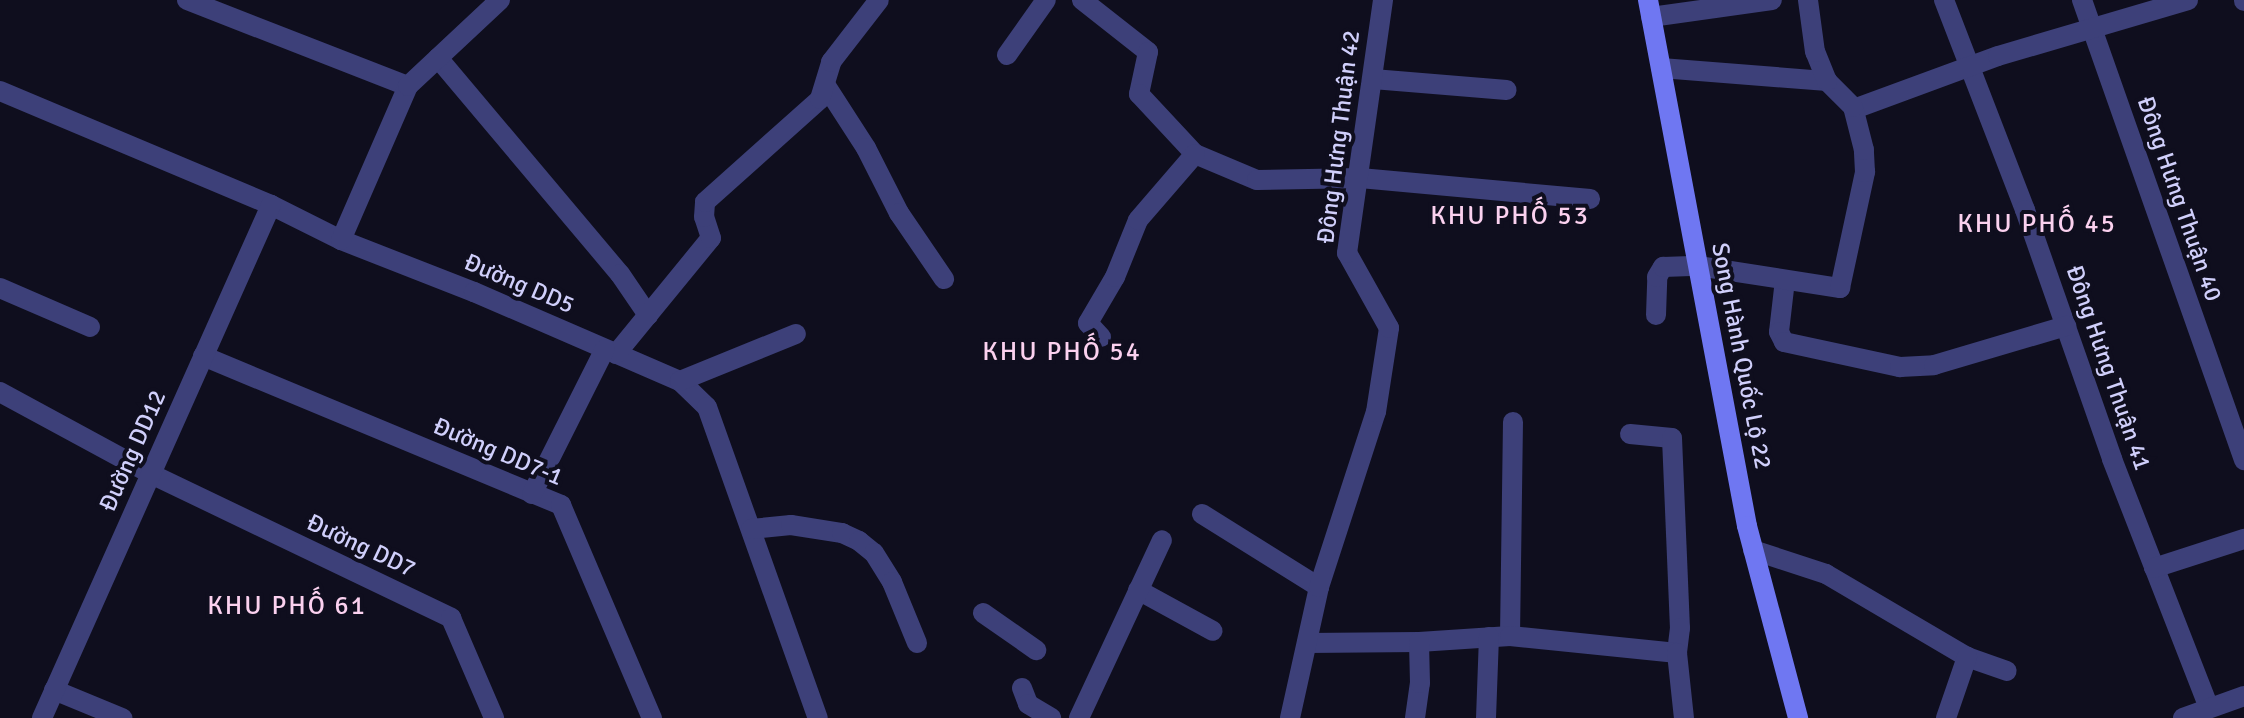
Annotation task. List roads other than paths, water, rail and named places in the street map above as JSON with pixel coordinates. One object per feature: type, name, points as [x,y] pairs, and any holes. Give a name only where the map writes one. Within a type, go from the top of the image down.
[{"type":"street","points":[[187,0],[408,86]]},
{"type":"street","points":[[532,494],[611,351],[648,315],[711,238],[704,217],[705,202],[816,104],[826,86],[831,62],[879,0]]},
{"type":"street","points":[[1007,55],[1046,0]]},
{"type":"street","points":[[1082,0],[1148,52],[1139,94],[1195,154],[1257,180],[1360,178],[1590,199]]},
{"type":"street","name":"Đông Hưng Thuận 42","points":[[1290,718],[1319,587],[1376,412],[1389,328],[1347,253],[1383,0]]},
{"type":"street","points":[[1650,9],[1772,0]]},
{"type":"street","points":[[1656,315],[1659,271],[1663,267],[1698,266],[1840,288],[1865,172],[1861,126],[1854,109],[1827,81],[1815,52],[1808,0]]},
{"type":"street","name":"Đông Hưng Thuận 41","points":[[1944,0],[2154,568],[2209,708]]},
{"type":"street","name":"Đông Hưng Thuận 40","points":[[2082,0],[2244,460]]},
{"type":"street","points":[[1854,109],[1970,66],[2188,0]]},
{"type":"street","points":[[341,240],[408,86],[490,3]]},
{"type":"street","name":"Song Hành Quốc Lộ 22","points":[[1650,9],[1753,550],[1798,718]]},
{"type":"street","points":[[438,58],[620,274],[648,315]]},
{"type":"street","points":[[1661,68],[1827,81]]},
{"type":"street","points":[[1373,79],[1507,90]]},
{"type":"street","points":[[826,86],[866,148],[899,213],[944,279]]},
{"type":"street","name":"Đường DD5","points":[[0,91],[271,205],[341,240],[680,381],[707,407],[818,718]]},
{"type":"street","points":[[1101,337],[1088,323],[1115,277],[1138,220],[1195,154]]},
{"type":"street","name":"Đường DD12","points":[[42,718],[271,205]]},
{"type":"street","points":[[1785,280],[1779,332],[1784,342],[1900,367],[1934,365],[2066,326]]},
{"type":"street","points":[[0,288],[90,327]]},
{"type":"street","points":[[680,381],[796,334]]},
{"type":"street","name":"Đường DD7-1","points":[[203,356],[561,505],[652,718]]},
{"type":"street","name":"Đường DD7","points":[[0,392],[151,474],[451,618],[494,718]]},
{"type":"street","points":[[1486,718],[1499,636],[1513,422]]},
{"type":"street","points":[[1630,434],[1672,438],[1680,628],[1677,653],[1684,718]]},
{"type":"street","points":[[1202,514],[1319,587]]},
{"type":"street","points":[[751,529],[791,525],[842,533],[859,541],[874,553],[892,582],[917,643]]},
{"type":"street","points":[[2154,568],[2244,539]]},
{"type":"street","points":[[1079,718],[1162,540]]},
{"type":"street","points":[[1753,550],[1826,574],[1967,657],[2007,671]]},
{"type":"street","points":[[1138,590],[1213,631]]},
{"type":"street","points":[[983,613],[1036,650]]},
{"type":"street","points":[[1307,643],[1419,642],[1499,636],[1677,653]]},
{"type":"street","points":[[1415,718],[1420,683],[1419,642]]},
{"type":"street","points":[[1946,718],[1967,657]]},
{"type":"street","points":[[1022,688],[1028,704],[1051,718]]},
{"type":"street","points":[[54,690],[122,718]]},
{"type":"street","points":[[2183,718],[2244,696]]},
{"type":"district","name":"KHU PHỐ 53","points":[[1510,217]]},
{"type":"district","name":"KHU PHỐ 45","points":[[2037,225]]},
{"type":"district","name":"KHU PHỐ 54","points":[[1062,353]]},
{"type":"district","name":"KHU PHỐ 61","points":[[287,607]]}]
